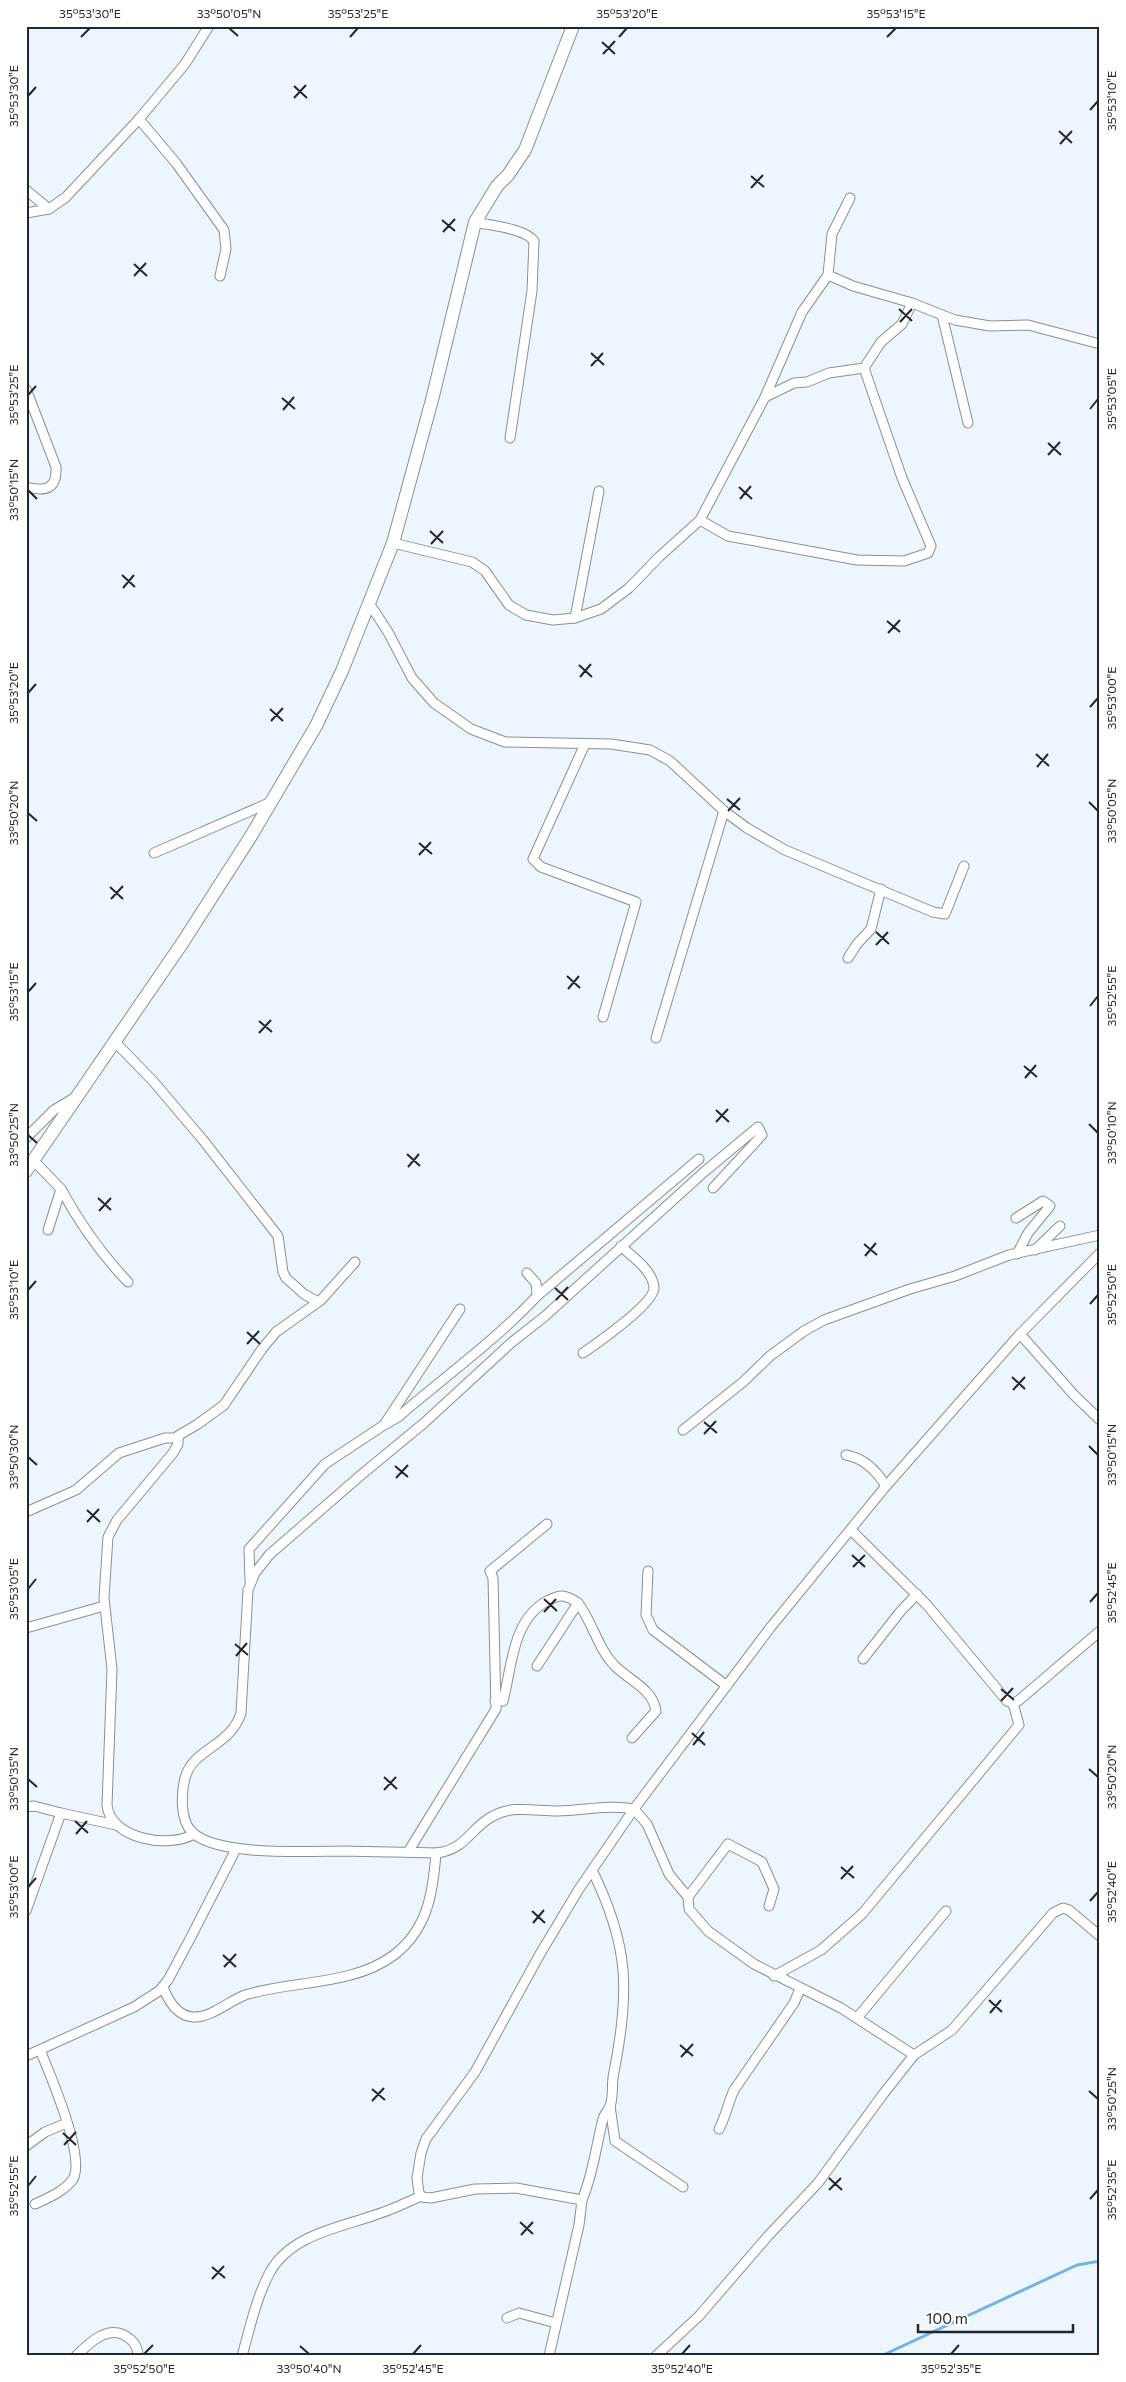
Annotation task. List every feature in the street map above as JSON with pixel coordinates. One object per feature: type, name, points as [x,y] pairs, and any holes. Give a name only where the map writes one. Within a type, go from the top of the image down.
[{"type":"street","points":[[26,213],[49,209],[66,197],[139,118],[185,64],[208,26]]},
{"type":"street","points":[[26,1171],[74,1098],[183,942],[271,802],[316,726],[342,671],[393,543],[433,396],[475,222],[497,186],[508,175],[525,150],[572,26]]},
{"type":"street","points":[[139,118],[176,163],[224,230],[226,249],[220,276]]},
{"type":"street","points":[[26,190],[49,209]]},
{"type":"street","points":[[393,543],[472,562],[485,571],[509,605],[526,615],[553,620],[575,618],[601,609],[629,588],[659,557],[700,520],[764,397],[802,312],[828,275],[832,234],[850,198]]},
{"type":"street","points":[[475,222],[503,229],[516,230],[530,236],[534,241],[532,291],[510,438]]},
{"type":"street","points":[[828,275],[853,286],[912,303],[955,320],[990,326],[1028,325],[1100,344]]},
{"type":"street","points":[[764,397],[794,383],[807,382],[829,373],[864,368],[881,342],[902,324],[912,303]]},
{"type":"street","points":[[942,316],[968,423]]},
{"type":"street","points":[[700,520],[728,536],[858,560],[904,561],[928,553],[931,546],[902,478],[864,368]]},
{"type":"street","points":[[26,389],[56,467],[56,478],[50,488],[42,490],[26,487]]},
{"type":"street","points":[[575,618],[599,491]]},
{"type":"street","points":[[369,603],[388,632],[412,678],[434,703],[471,729],[505,742],[630,746],[650,750],[670,761],[724,811],[747,828],[785,850],[881,889],[902,900],[945,914],[964,866]]},
{"type":"street","points":[[585,744],[533,859],[541,867],[636,902],[603,1017]]},
{"type":"street","points":[[154,853],[271,802]]},
{"type":"street","points":[[656,1038],[724,811]]},
{"type":"street","points":[[848,958],[857,944],[871,929],[881,889]]},
{"type":"street","points":[[114,1041],[153,1081],[203,1140],[278,1236],[283,1272],[286,1278],[304,1294],[318,1302]]},
{"type":"street","points":[[26,1138],[54,1110],[74,1098]]},
{"type":"street","points":[[250,1584],[255,1573],[275,1549],[424,1423],[511,1343],[544,1317],[621,1246],[758,1127],[762,1135],[713,1188]]},
{"type":"street","points":[[700,1159],[537,1296],[518,1316],[398,1417],[325,1464],[249,1549],[250,1584],[246,1613],[243,1702],[239,1720],[228,1736],[194,1762],[188,1770],[185,1780],[184,1813],[186,1822],[194,1834],[236,1848],[259,1851],[436,1853],[458,1847],[484,1821],[510,1810],[559,1811],[618,1806],[634,1808],[647,1824],[669,1874],[688,1897],[689,1909],[708,1931],[774,1976],[857,2018],[914,2055]]},
{"type":"street","points":[[33,1160],[61,1189],[74,1214],[128,1282]]},
{"type":"street","points":[[48,1230],[61,1189]]},
{"type":"street","points":[[1016,1218],[1042,1201],[1050,1206],[1028,1233],[1017,1254]]},
{"type":"street","points":[[1035,1250],[1060,1226]]},
{"type":"street","points":[[683,1430],[743,1382],[770,1356],[804,1331],[824,1320],[1017,1254],[1100,1235]]},
{"type":"street","points":[[583,1354],[627,1320],[652,1295],[654,1288],[642,1265],[621,1246]]},
{"type":"street","points":[[421,2196],[417,2187],[417,2168],[426,2139],[483,2058],[540,1954],[592,1870],[634,1808],[801,1590],[886,1486],[1020,1334],[1100,1253]]},
{"type":"street","points":[[26,1512],[76,1490],[119,1453],[148,1443],[176,1437],[198,1424],[224,1404],[276,1332],[318,1302],[339,1283],[355,1262]]},
{"type":"street","points":[[527,1273],[536,1283],[537,1296]]},
{"type":"street","points":[[384,1425],[460,1310]]},
{"type":"street","points":[[1020,1334],[1074,1395],[1100,1420]]},
{"type":"street","points":[[176,1437],[178,1440],[173,1453],[117,1520],[111,1532],[104,1566],[104,1606],[112,1669],[107,1805],[109,1815],[116,1825],[129,1834],[168,1841],[183,1840],[194,1834]]},
{"type":"street","points":[[846,1455],[858,1457],[874,1469],[886,1486]]},
{"type":"street","points":[[408,1852],[496,1709],[493,1578],[490,1571],[547,1524]]},
{"type":"street","points":[[774,1976],[821,1950],[862,1914],[1019,1725],[1013,1703],[1001,1696],[927,1604],[851,1530]]},
{"type":"street","points":[[648,1571],[646,1615],[654,1630],[727,1686]]},
{"type":"street","points":[[864,1659],[900,1612],[917,1594]]},
{"type":"street","points":[[496,1701],[503,1701],[512,1653],[520,1631],[527,1620],[542,1604],[559,1595],[567,1596],[578,1603],[587,1614],[605,1654],[634,1684],[648,1692],[655,1701],[656,1711],[632,1738]]},
{"type":"street","points":[[537,1666],[578,1603]]},
{"type":"street","points":[[26,1628],[104,1606]]},
{"type":"street","points":[[1013,1703],[1018,1701],[1100,1630]]},
{"type":"street","points":[[26,1807],[34,1806],[116,1825]]},
{"type":"street","points":[[26,1911],[61,1812]]},
{"type":"street","points":[[688,1897],[728,1844],[762,1862],[774,1889],[769,1906]]},
{"type":"street","points":[[26,2056],[145,2001],[163,1987],[236,1848]]},
{"type":"street","points":[[163,1987],[166,1995],[178,2010],[187,2016],[200,2017],[231,2000],[266,1989],[331,1978],[374,1967],[395,1955],[422,1920],[430,1902],[436,1853]]},
{"type":"street","points":[[592,1870],[611,1911],[621,1947],[624,1977],[623,2015],[612,2080],[610,2106],[615,2141],[683,2187]]},
{"type":"street","points":[[656,2356],[699,2316],[768,2236],[818,2183],[888,2087],[914,2055],[952,2030],[1046,1920],[1063,1908],[1069,1910],[1100,1936]]},
{"type":"street","points":[[857,2018],[946,1912]]},
{"type":"street","points":[[719,2129],[726,2116],[728,2103],[734,2090],[794,2004],[800,1989]]},
{"type":"street","points":[[35,2204],[70,2183],[76,2171],[76,2158],[67,2123],[40,2050]]},
{"type":"street","points":[[549,2356],[579,2225],[582,2200],[588,2183],[603,2116],[610,2106]]},
{"type":"street","points":[[26,2146],[45,2132],[67,2123]]},
{"type":"street","points":[[242,2356],[264,2286],[277,2262],[290,2248],[314,2236],[378,2214],[421,2196],[430,2198],[481,2188],[516,2188],[582,2200]]},
{"type":"street","points":[[507,2318],[519,2313],[556,2324]]},
{"type":"street","points":[[76,2356],[93,2340],[114,2332],[125,2335],[133,2342],[138,2356]]},
{"type":"waterway","points":[[881,2356],[1077,2265],[1100,2261]]}]
